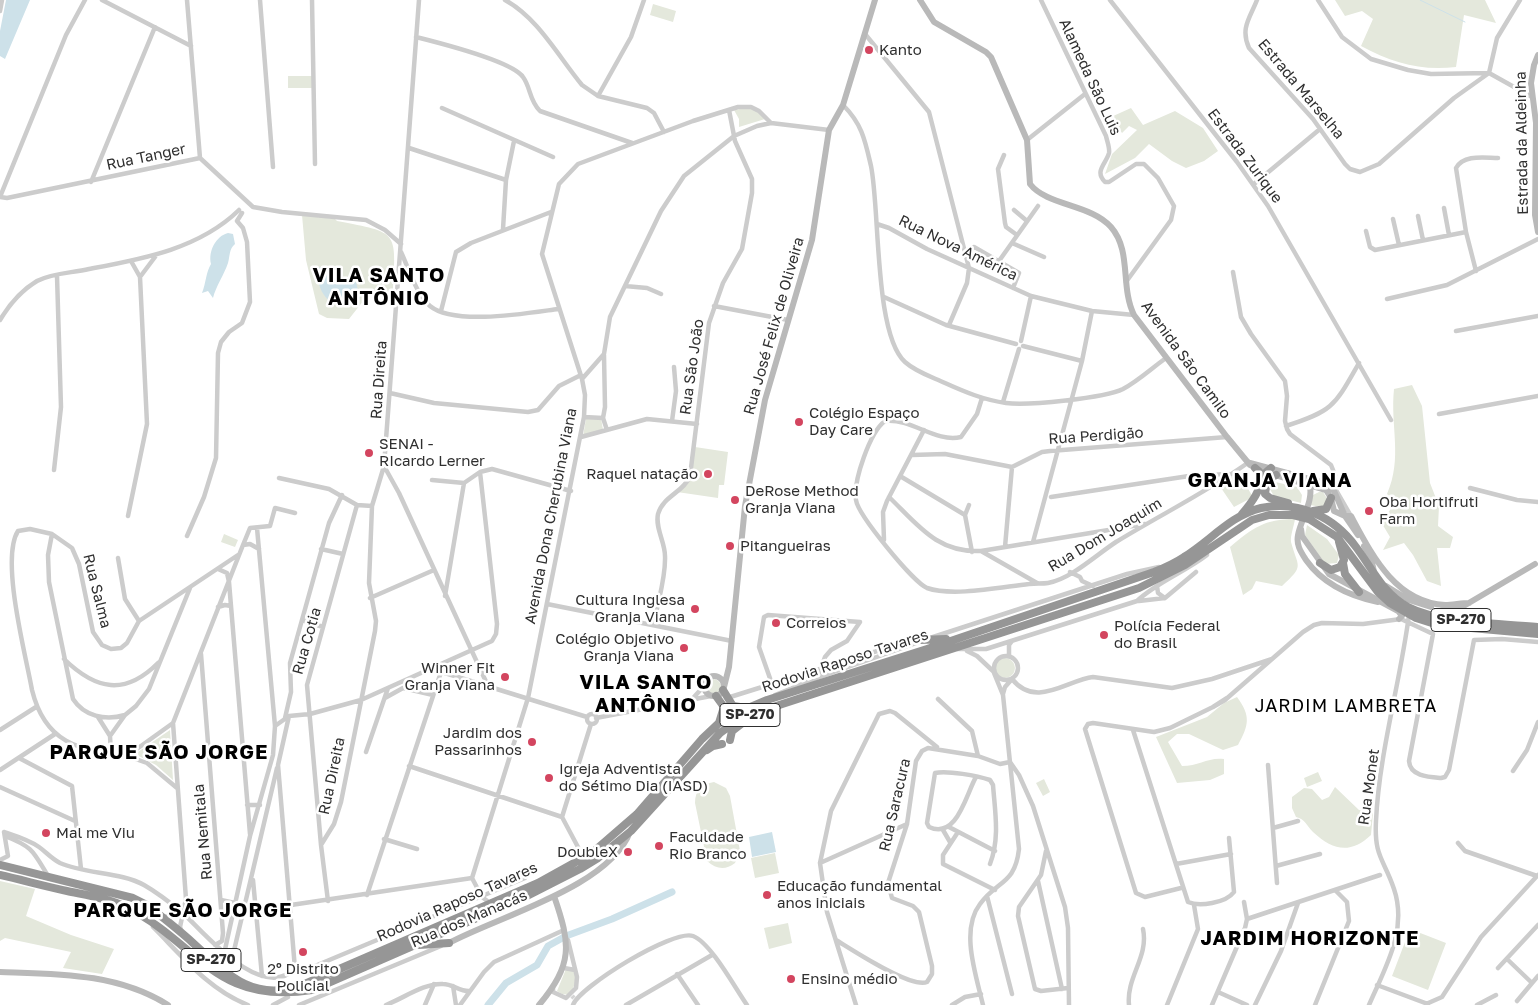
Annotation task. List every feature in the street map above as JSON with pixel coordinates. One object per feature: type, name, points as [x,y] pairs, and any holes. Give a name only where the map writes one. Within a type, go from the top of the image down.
[{"type":"highway","points":[[1240,516],[1257,494],[1267,472],[1251,464]]},
{"type":"highway","points":[[1276,475],[1267,480],[1265,494],[1270,498],[1296,507]]},
{"type":"highway","points":[[1312,511],[1326,509],[1331,498]]},
{"type":"highway","name":"Rodovia Raposo Tavares","points":[[0,865],[133,898],[162,917],[236,980],[259,989],[281,990],[300,986],[538,882],[601,846],[637,814],[702,739],[719,723],[747,708],[1118,585],[1170,565],[1240,516],[1268,507],[1296,507],[1312,511],[1324,517],[1347,536],[1379,581],[1399,602],[1422,614],[1452,619],[1538,626]]},
{"type":"highway","name":"Rodovia Raposo Tavares","points":[[0,875],[118,903],[145,919],[211,975],[236,991],[257,998],[288,997],[312,990],[527,896],[598,858],[631,831],[727,727],[767,708],[888,671],[948,649],[1139,588],[1166,576],[1221,542],[1252,520],[1282,514],[1309,519],[1337,537],[1378,592],[1405,615],[1438,625],[1538,634]]},
{"type":"highway","points":[[1337,537],[1342,550],[1345,574],[1359,592]]},
{"type":"highway","points":[[1320,563],[1330,570],[1336,569],[1343,563]]},
{"type":"highway","points":[[922,640],[958,637]]},
{"type":"highway","points":[[724,688],[727,698],[733,706],[747,708]]},
{"type":"highway","points":[[714,696],[724,707],[719,723]]},
{"type":"highway","points":[[730,740],[734,729],[767,708]]},
{"type":"highway","points":[[692,763],[712,746],[722,744]]},
{"type":"highway","points":[[412,945],[449,943]]},
{"type":"main road","name":"Rua José Felix de Oliveira","points":[[724,688],[729,667],[746,506],[754,452],[765,400],[812,240],[829,130],[844,105],[875,0]]},
{"type":"main road","name":"Avenida São Camilo","points":[[920,0],[934,22],[988,54],[1027,140],[1028,176],[1032,186],[1042,193],[1096,216],[1111,227],[1122,249],[1127,296],[1134,315],[1227,437],[1251,464]]},
{"type":"main road","name":"Estrada da Aldeinha","points":[[1538,55],[1532,74],[1532,97],[1537,123],[1535,215],[1538,232]]},
{"type":"main road","points":[[1267,472],[1298,475],[1331,485],[1367,550],[1374,573]]},
{"type":"main road","points":[[1267,472],[1309,490],[1321,488],[1328,492],[1334,511],[1348,516],[1382,568],[1400,589],[1408,594],[1435,603],[1469,603]]},
{"type":"main road","points":[[1298,475],[1307,481],[1309,490],[1297,537],[1299,548],[1318,574],[1330,584],[1352,594],[1378,602]]},
{"type":"main road","points":[[1301,526],[1302,536],[1323,569],[1334,578],[1405,615]]},
{"type":"main road","points":[[1379,581],[1402,596],[1423,605],[1455,609],[1538,565]]},
{"type":"main road","points":[[1398,620],[1405,615]]},
{"type":"main road","points":[[718,677],[722,681],[724,688],[714,696],[706,692],[704,686],[708,678],[718,677],[729,667]]},
{"type":"main road","name":"Rua dos Manacás","points":[[449,943],[554,896],[608,862],[627,841],[631,831]]},
{"type":"main road","points":[[539,1005],[553,988],[564,968],[566,936],[554,896]]},
{"type":"main road","points":[[0,972],[62,973],[89,977],[142,990],[168,1005]]},
{"type":"street","points":[[0,11],[2,0]]},
{"type":"street","points":[[0,197],[66,35],[85,0]]},
{"type":"street","points":[[102,0],[191,46]]},
{"type":"street","name":"Rua Tanger","points":[[0,197],[7,198],[91,182],[200,158],[187,0]]},
{"type":"street","points":[[260,0],[273,168]]},
{"type":"street","points":[[312,0],[315,164]]},
{"type":"street","name":"Rua Direita","points":[[321,845],[334,824],[341,802],[376,621],[370,598],[368,574],[372,506],[384,466],[419,0]]},
{"type":"street","points":[[505,0],[520,8],[531,20],[582,85],[598,96],[647,108],[654,113],[664,132]]},
{"type":"street","points":[[598,96],[625,49],[644,0]]},
{"type":"street","name":"Alameda São Luis","points":[[1041,0],[1109,146],[1109,154],[1100,173],[1103,181],[1112,181],[1136,164],[1144,164],[1158,178],[1174,206],[1171,220],[1126,282]]},
{"type":"street","name":"Estrada Zurique","points":[[1110,0],[1254,184],[1391,420]]},
{"type":"street","name":"Estrada Marselha","points":[[1257,0],[1245,26],[1245,40],[1248,48],[1320,129],[1350,169],[1360,172],[1369,170],[1379,164],[1454,98],[1489,73]]},
{"type":"street","points":[[1318,0],[1342,37],[1371,59],[1408,70],[1430,74],[1489,73],[1532,97]]},
{"type":"street","points":[[1489,73],[1497,38],[1520,0]]},
{"type":"street","points":[[91,182],[154,27]]},
{"type":"street","points":[[865,34],[930,112],[969,268],[967,283],[949,326]]},
{"type":"street","points":[[416,37],[448,44],[510,68],[522,76],[531,99],[540,111],[632,143]]},
{"type":"street","points":[[1027,140],[1085,94]]},
{"type":"street","points":[[844,105],[857,119],[866,145],[874,181],[877,224]]},
{"type":"street","name":"Avenida Dona Cherubina Viana","points":[[472,878],[528,698],[584,417],[585,394],[582,377],[558,309],[542,254],[559,184],[578,164],[632,143],[729,110],[751,107],[759,111],[771,123]]},
{"type":"street","points":[[442,108],[553,157]]},
{"type":"street","name":"Rua São João","points":[[654,625],[665,559],[658,525],[659,513],[664,502],[689,480],[709,323],[723,283],[742,249],[752,193],[749,170],[736,145],[729,110]]},
{"type":"street","points":[[607,430],[603,418],[605,406],[604,354],[610,316],[661,211],[680,182],[697,165],[734,136],[750,128],[771,123],[829,130]]},
{"type":"street","points":[[1254,184],[1320,129]]},
{"type":"street","points":[[503,229],[506,180],[514,141]]},
{"type":"street","points":[[409,148],[506,180]]},
{"type":"street","points":[[1004,155],[998,169],[1005,223],[1017,235]]},
{"type":"street","points":[[200,158],[254,207],[282,212],[366,220],[385,230],[401,244]]},
{"type":"street","points":[[1476,271],[1466,232],[1456,168],[1463,161],[1472,158],[1498,158]]},
{"type":"street","points":[[187,536],[204,497],[216,458],[218,353],[222,342],[230,332],[242,323],[250,302],[247,242],[243,228],[237,221],[248,203]]},
{"type":"street","points":[[999,261],[1038,206]]},
{"type":"street","points":[[0,320],[28,287],[41,279],[155,256],[178,248],[229,220],[243,210],[254,207]]},
{"type":"street","points":[[1444,208],[1450,235]]},
{"type":"street","points":[[1014,210],[1028,221]]},
{"type":"street","points":[[440,312],[444,290],[456,252],[503,229],[551,212]]},
{"type":"street","points":[[1418,216],[1423,240]]},
{"type":"street","points":[[1393,219],[1399,245]]},
{"type":"street","name":"Rua Nova América","points":[[1134,315],[1092,311],[1030,296],[898,232],[877,224],[886,318],[893,343],[905,362],[927,375],[982,398],[1032,404],[1122,389],[1166,358]]},
{"type":"street","points":[[1366,231],[1370,248],[1373,250],[1466,232]]},
{"type":"street","points":[[1387,299],[1447,285],[1538,239]]},
{"type":"street","points":[[1012,243],[1044,257]]},
{"type":"street","points":[[974,247],[1019,273],[1013,288]]},
{"type":"street","points":[[401,251],[420,293],[430,306],[440,312],[451,315],[485,316],[558,309]]},
{"type":"street","points":[[140,277],[155,256]]},
{"type":"street","points":[[128,516],[147,424],[140,277],[131,261]]},
{"type":"street","points":[[1233,272],[1241,317],[1284,381],[1286,426],[1290,434],[1332,465],[1335,473],[1331,485]]},
{"type":"street","points":[[54,470],[61,400],[57,276]]},
{"type":"street","points":[[629,278],[635,285]]},
{"type":"street","points":[[625,286],[635,285],[661,294]]},
{"type":"street","points":[[884,296],[949,326],[1082,361]]},
{"type":"street","points":[[1003,402],[1020,345],[1030,296]]},
{"type":"street","points":[[714,306],[788,320]]},
{"type":"street","points":[[1033,542],[1082,361],[1092,311]]},
{"type":"street","points":[[1456,332],[1538,316]]},
{"type":"street","points":[[390,393],[434,403],[528,412],[538,410],[559,386],[582,377],[604,354]]},
{"type":"street","points":[[1286,426],[1328,409],[1335,403],[1359,363]]},
{"type":"street","points":[[672,421],[676,391],[674,367]]},
{"type":"street","points":[[1439,414],[1538,396]]},
{"type":"street","name":"Rua Dom Joaquim","points":[[982,398],[977,414],[961,437],[941,436],[902,421],[885,420],[874,435],[860,471],[856,487],[857,505],[913,577],[926,587],[966,590],[1048,583],[1082,566],[1113,544],[1251,464]]},
{"type":"street","points":[[584,417],[603,418]]},
{"type":"street","points":[[581,437],[647,419],[697,424]]},
{"type":"street","points":[[884,540],[884,512],[889,496],[924,430]]},
{"type":"street","name":"Rua Perdigão","points":[[1012,467],[1042,452],[1227,437]]},
{"type":"street","points":[[912,455],[945,454],[1012,467],[1005,547]]},
{"type":"street","points":[[384,466],[390,474],[488,686]]},
{"type":"street","points":[[432,480],[464,483],[480,472],[492,469],[570,491]]},
{"type":"street","points":[[275,726],[287,717],[310,714],[360,700],[472,652],[492,641],[498,624],[480,472]]},
{"type":"street","points":[[1050,496],[1189,476],[1231,474]]},
{"type":"street","points":[[900,476],[965,515]]},
{"type":"street","points":[[279,478],[329,489],[357,505],[372,506]]},
{"type":"street","points":[[446,596],[464,483]]},
{"type":"street","points":[[1470,488],[1518,500],[1538,502]]},
{"type":"street","points":[[232,959],[270,792],[278,765],[287,717],[285,712],[290,692],[290,663],[321,549],[332,514],[342,495]]},
{"type":"street","points":[[889,496],[935,539],[950,548],[972,552],[1148,524]]},
{"type":"street","name":"Rua Cotia","points":[[321,845],[307,685],[357,505]]},
{"type":"street","points":[[970,505],[965,515],[972,552]]},
{"type":"street","points":[[182,933],[180,927],[186,907],[173,723],[250,528],[271,525],[275,508],[295,513]]},
{"type":"street","name":"Rua Salma","points":[[36,707],[13,588],[12,565],[16,534],[25,528],[52,534],[66,543],[77,556],[93,632],[102,645],[111,649],[121,648],[127,643],[139,621],[238,555]]},
{"type":"street","points":[[224,954],[250,836],[273,755],[275,726],[257,528]]},
{"type":"street","points":[[52,534],[48,555],[49,576],[72,698],[82,708],[98,716],[110,718],[125,715]]},
{"type":"street","points":[[1137,601],[1157,586],[1198,562],[1221,542]]},
{"type":"street","points":[[243,545],[250,544],[259,549]]},
{"type":"street","points":[[321,549],[343,554]]},
{"type":"street","points":[[982,551],[1037,583]]},
{"type":"street","points":[[118,558],[125,599],[139,621]]},
{"type":"street","points":[[767,700],[778,693],[922,640],[1127,574],[1170,565]]},
{"type":"street","points":[[1081,590],[1082,566]]},
{"type":"street","points":[[218,569],[227,573],[230,582],[250,836]]},
{"type":"street","points":[[370,598],[434,570]]},
{"type":"street","points":[[1070,572],[1092,586]]},
{"type":"street","points":[[948,649],[986,649],[1137,601],[1164,598],[1196,572]]},
{"type":"street","points":[[1157,586],[1158,593],[1164,598]]},
{"type":"street","points":[[110,736],[125,715],[146,694],[190,588]]},
{"type":"street","points":[[547,604],[732,640]]},
{"type":"street","points":[[218,607],[232,606]]},
{"type":"street","points":[[772,684],[760,648],[764,617],[768,615],[860,622],[847,641],[828,654],[817,678]]},
{"type":"street","points":[[1405,615],[1429,631],[1433,636],[1409,761],[1410,768],[1414,773],[1437,778],[1445,777],[1449,770],[1474,640],[1494,639],[1538,642]]},
{"type":"street","name":"Rua Monet","points":[[1369,1005],[1392,952],[1399,926],[1397,899],[1379,858],[1375,833],[1379,788],[1405,615]]},
{"type":"street","points":[[302,620],[324,627]]},
{"type":"street","points":[[1181,888],[1145,897],[1136,893],[1086,732],[1088,724],[1133,730],[1159,731],[1213,707],[1227,698],[1302,632],[1314,625],[1322,623],[1363,624],[1398,620]]},
{"type":"street","points":[[727,698],[908,641],[922,640]]},
{"type":"street","points":[[1009,656],[1009,645],[1012,641]]},
{"type":"street","points":[[966,650],[977,656],[1000,679],[1012,679],[1022,688],[1043,692],[1053,692],[1084,678],[1093,677],[1172,688],[1212,679],[1273,658]]},
{"type":"street","name":"Rua Nemitala","points":[[201,653],[223,937],[222,941],[215,945]]},
{"type":"street","points":[[983,1005],[969,935],[974,914],[987,896],[1010,876],[1015,869],[1018,855],[1019,834],[1002,695],[994,673],[994,666],[997,660],[1003,656],[1009,656],[1016,661],[1018,669],[1005,687],[1002,695]]},
{"type":"street","points":[[64,658],[86,678],[110,686],[130,683],[139,679],[159,662]]},
{"type":"street","points":[[367,895],[384,839],[444,663]]},
{"type":"street","points":[[432,668],[587,717],[591,724]]},
{"type":"street","points":[[192,673],[197,672],[202,675]]},
{"type":"street","points":[[693,698],[704,686]]},
{"type":"street","points":[[366,752],[388,688]]},
{"type":"street","points":[[385,698],[403,688],[433,695]]},
{"type":"street","points":[[562,817],[591,724],[595,722],[596,718],[693,698],[714,696]]},
{"type":"street","points":[[938,699],[972,731],[978,756]]},
{"type":"street","points":[[0,729],[36,707],[55,734],[79,748],[127,756],[147,763],[177,788]]},
{"type":"street","points":[[856,1005],[823,890],[820,863],[831,811],[875,718],[879,714],[890,711],[938,748],[978,756],[1000,764],[1010,762]]},
{"type":"street","points":[[274,714],[285,712]]},
{"type":"street","points":[[587,717],[592,714],[596,718]]},
{"type":"street","points":[[98,716],[110,736],[111,754]]},
{"type":"street","points":[[1513,771],[1527,750],[1538,722]]},
{"type":"street","points":[[127,756],[173,723]]},
{"type":"street","points":[[1133,730],[1186,901],[1194,905],[1228,899],[1232,896],[1235,888],[1229,838]]},
{"type":"street","points":[[0,770],[55,734]]},
{"type":"street","name":"Rua Saracura","points":[[836,940],[870,961],[910,980],[923,983],[930,978],[932,966],[918,912],[913,906],[892,898],[888,889],[888,883],[907,824],[918,755],[928,748],[938,748]]},
{"type":"street","points":[[18,758],[69,783],[74,792],[75,821],[81,869]]},
{"type":"street","points":[[1010,762],[1033,806],[1066,914],[1069,1005]]},
{"type":"street","points":[[278,765],[295,969]]},
{"type":"street","points":[[409,766],[562,817],[579,849]]},
{"type":"street","points":[[1268,766],[1277,883]]},
{"type":"street","points":[[976,777],[961,810],[949,827],[943,830],[931,829],[926,823],[935,773],[976,777],[987,779],[993,785],[997,830],[990,864]]},
{"type":"street","points":[[0,786],[75,821]]},
{"type":"street","points":[[270,792],[275,791],[280,794]]},
{"type":"street","points":[[247,805],[260,805]]},
{"type":"street","points":[[1273,828],[1298,821]]},
{"type":"street","points":[[820,863],[907,824]]},
{"type":"street","points":[[949,827],[994,851]]},
{"type":"street","points":[[943,830],[950,842]]},
{"type":"street","points":[[958,832],[942,857],[943,864],[995,890]]},
{"type":"street","points":[[5,834],[32,842],[54,860],[81,869],[140,883],[180,911],[224,954],[262,976],[271,979],[280,978],[295,969]]},
{"type":"street","points":[[5,834],[34,851],[48,877]]},
{"type":"street","points":[[0,860],[8,856],[5,834]]},
{"type":"street","points":[[384,839],[416,849]]},
{"type":"street","points":[[1377,985],[1428,1004],[1442,997],[1481,937],[1538,875],[1465,851],[1458,843]]},
{"type":"street","points":[[321,845],[328,900]]},
{"type":"street","points":[[34,851],[40,848]]},
{"type":"street","points":[[1046,850],[1044,865],[1038,881],[1017,912],[1035,990],[1068,988]]},
{"type":"street","points":[[1176,864],[1231,854]]},
{"type":"street","points":[[1276,866],[1320,854]]},
{"type":"street","points":[[1247,919],[1380,875]]},
{"type":"street","points":[[252,876],[262,976]]},
{"type":"street","points":[[291,905],[472,878],[482,897],[490,903]]},
{"type":"street","points":[[295,969],[303,972],[525,878]]},
{"type":"street","points":[[1038,881],[1062,989]]},
{"type":"street","points":[[1344,898],[1345,888]]},
{"type":"street","points":[[1322,1005],[1316,1004],[1348,928],[1350,910],[1344,898],[1336,891]]},
{"type":"street","points":[[987,896],[1012,994]]},
{"type":"street","points":[[221,900],[235,903]]},
{"type":"street","points":[[246,901],[255,900]]},
{"type":"street","points":[[1212,1005],[1247,919],[1244,902]]},
{"type":"street","points":[[1257,1005],[1298,903]]},
{"type":"street","points":[[1167,1005],[1196,936],[1198,922],[1194,905]]},
{"type":"street","points":[[1290,906],[1295,913]]},
{"type":"street","points":[[162,917],[172,916],[186,907]]},
{"type":"street","points":[[145,919],[206,980],[232,998],[248,1005]]},
{"type":"street","points":[[1498,968],[1538,925]]},
{"type":"street","points":[[1129,1005],[1130,986],[1144,949],[1143,929]]},
{"type":"street","points":[[460,1005],[484,972],[496,961],[566,936],[577,986],[573,999]]},
{"type":"street","points":[[553,988],[558,995],[573,999],[632,959],[675,936],[694,936],[705,945],[747,1005]]},
{"type":"street","name":"Rua dos Manacás","points":[[299,1005],[449,943]]},
{"type":"street","points":[[626,1005],[712,955]]},
{"type":"street","points":[[1507,959],[1532,983]]},
{"type":"street","points":[[564,968],[575,970]]},
{"type":"street","points":[[678,974],[696,1004]]},
{"type":"street","points":[[1516,1001],[1537,979]]},
{"type":"street","points":[[386,1005],[434,984],[453,986],[465,992],[470,991]]},
{"type":"street","points":[[424,1005],[434,984]]},
{"type":"street","points":[[453,986],[456,1005]]},
{"type":"street","points":[[1218,992],[1247,1005]]},
{"type":"street","points":[[952,1005],[965,997],[980,994]]},
{"type":"street","points":[[1477,1005],[1496,995]]},
{"type":"street","points":[[273,1005],[288,997]]},
{"type":"shaded area","points":[[6,0],[30,0],[5,59],[0,56],[0,31]]},
{"type":"shaded area","points":[[1335,0],[1485,0],[1496,23],[1464,15],[1456,67],[1419,67],[1384,57],[1361,46],[1373,19],[1362,11],[1345,16]]},
{"type":"shaded area","points":[[653,4],[676,11],[673,22],[650,15]]},
{"type":"shaded area","points":[[288,76],[313,76],[313,88],[288,88]]},
{"type":"shaded area","points":[[746,108],[756,110],[765,119],[739,127],[739,119],[734,110]]},
{"type":"shaded area","points":[[1131,108],[1143,125],[1175,111],[1203,128],[1218,151],[1204,161],[1186,168],[1172,161],[1149,144],[1135,158],[1105,174],[1112,154],[1137,130],[1129,126],[1122,133],[1111,117]]},
{"type":"shaded area","points":[[302,215],[335,219],[383,232],[393,245],[393,292],[371,291],[349,319],[327,318],[319,314],[306,260]]},
{"type":"shaded area","points":[[228,233],[233,234],[235,244],[213,298],[208,291],[202,293],[211,264],[212,249],[220,237]]},
{"type":"shaded area","points":[[321,267],[330,280],[348,284],[356,282],[360,299],[343,305],[334,304],[329,301],[319,286],[317,274],[318,268]]},
{"type":"shaded area","points":[[1412,385],[1422,406],[1430,483],[1439,506],[1438,526],[1453,537],[1450,548],[1437,548],[1441,586],[1427,581],[1404,543],[1383,550],[1390,537],[1381,522],[1396,502],[1387,494],[1392,481],[1395,455],[1394,389]]},
{"type":"shaded area","points":[[601,418],[603,430],[583,436],[586,419]]},
{"type":"shaded area","name":"Raquel natação","points":[[695,447],[728,452],[724,485],[719,485],[718,498],[677,492],[687,484]]},
{"type":"shaded area","points":[[1238,472],[1253,497],[1234,507],[1219,485]]},
{"type":"shaded area","points":[[1271,481],[1297,487],[1302,495],[1301,503],[1274,496],[1268,486]]},
{"type":"shaded area","points":[[1323,492],[1328,500],[1327,504],[1321,507],[1310,505],[1313,495]]},
{"type":"shaded area","points":[[1284,519],[1295,519],[1291,542],[1298,566],[1297,570],[1282,586],[1256,581],[1252,589],[1243,595],[1230,547],[1260,526]]},
{"type":"shaded area","points":[[1307,525],[1327,539],[1339,555],[1337,563],[1325,564],[1305,535]]},
{"type":"shaded area","points":[[224,534],[238,540],[235,547],[221,542]]},
{"type":"shaded area","points":[[1005,658],[1012,661],[1015,668],[1012,675],[1005,678],[998,675],[995,668],[998,661]]},
{"type":"shaded area","points":[[710,679],[716,679],[721,684],[719,693],[710,695],[705,690],[705,684]]},
{"type":"shaded area","points":[[1237,697],[1245,710],[1247,721],[1238,745],[1223,750],[1189,734],[1177,734],[1168,742],[1182,766],[1213,759],[1224,759],[1224,774],[1210,780],[1177,783],[1156,737],[1207,717],[1224,703]]},
{"type":"shaded area","points":[[170,730],[173,780],[156,765],[135,754]]},
{"type":"shaded area","points":[[1318,772],[1322,781],[1307,787],[1304,778]]},
{"type":"shaded area","points":[[1044,779],[1050,792],[1043,796],[1036,783]]},
{"type":"shaded area","points":[[714,782],[726,788],[730,796],[740,851],[735,863],[724,868],[714,866],[707,861],[695,803],[696,795],[700,788]]},
{"type":"shaded area","points":[[1335,787],[1359,810],[1373,813],[1371,835],[1356,845],[1342,848],[1328,843],[1313,832],[1304,821],[1296,817],[1292,808],[1292,797],[1304,788],[1312,789],[1322,800],[1329,797]]},
{"type":"shaded area","points":[[772,832],[776,852],[752,857],[749,837]]},
{"type":"shaded area","points":[[775,853],[779,873],[755,878],[751,858]]},
{"type":"shaded area","points":[[0,881],[35,889],[26,916],[71,935],[114,949],[102,974],[63,968],[71,952],[5,938],[0,941]]},
{"type":"shaded area","points":[[788,923],[792,943],[769,949],[764,928]]},
{"type":"shaded area","points":[[1410,929],[1446,943],[1428,990],[1392,976]]},
{"type":"shaded area","points":[[566,969],[573,970],[575,977],[570,995],[557,991]]},
{"type":"waterway","points":[[1420,0],[1465,22]]},
{"type":"waterway","points":[[488,1005],[506,983],[537,965],[548,946],[566,936],[612,919],[672,892]]},
{"type":"place","name":"Kanto","points":[[869,50]]},
{"type":"place","name":"Colégio Espaço Day Care","points":[[799,422]]},
{"type":"place","name":"SENAI - RIcardo Lerner","points":[[369,453]]},
{"type":"place","name":"Raquel natação","points":[[708,474]]},
{"type":"place","name":"DeRose Method Granja Viana","points":[[735,500]]},
{"type":"place","name":"Oba Hortifruti Farm","points":[[1369,511]]},
{"type":"place","name":"Pitangueiras","points":[[730,546]]},
{"type":"place","name":"Cultura Inglesa Granja Viana","points":[[695,609]]},
{"type":"place","name":"Correios","points":[[776,623]]},
{"type":"place","name":"Polícia Federal do Brasil","points":[[1104,635]]},
{"type":"place","name":"Colégio Objetivo Granja Viana","points":[[684,648]]},
{"type":"place","name":"Winner Fit Granja Viana","points":[[505,677]]},
{"type":"place","name":"Jardim dos Passarinhos","points":[[532,742]]},
{"type":"place","name":"Igreja Adventista do Sétimo Dia (IASD)","points":[[549,778]]},
{"type":"place","name":"Mal me Viu","points":[[46,833]]},
{"type":"place","name":"Faculdade Rio Branco","points":[[659,846]]},
{"type":"place","name":"DoubleX","points":[[628,852]]},
{"type":"place","name":"Educação fundamental anos iniciais","points":[[767,895]]},
{"type":"place","name":"2º Distrito Policial","points":[[303,952]]},
{"type":"place","name":"Ensino médio","points":[[791,979]]},
{"type":"district","name":"VILA SANTO ANTÔNIO","points":[[379,288]]},
{"type":"district","name":"GRANJA VIANA","points":[[1270,481]]},
{"type":"district","name":"VILA SANTO ANTÔNIO","points":[[646,694]]},
{"type":"district","name":"JARDIM LAMBRETA","points":[[1346,706]]},
{"type":"district","name":"PARQUE SÃO JORGE","points":[[159,753]]},
{"type":"district","name":"PARQUE SÃO JORGE","points":[[183,911]]},
{"type":"district","name":"JARDIM HORIZONTE","points":[[1310,939]]}]
